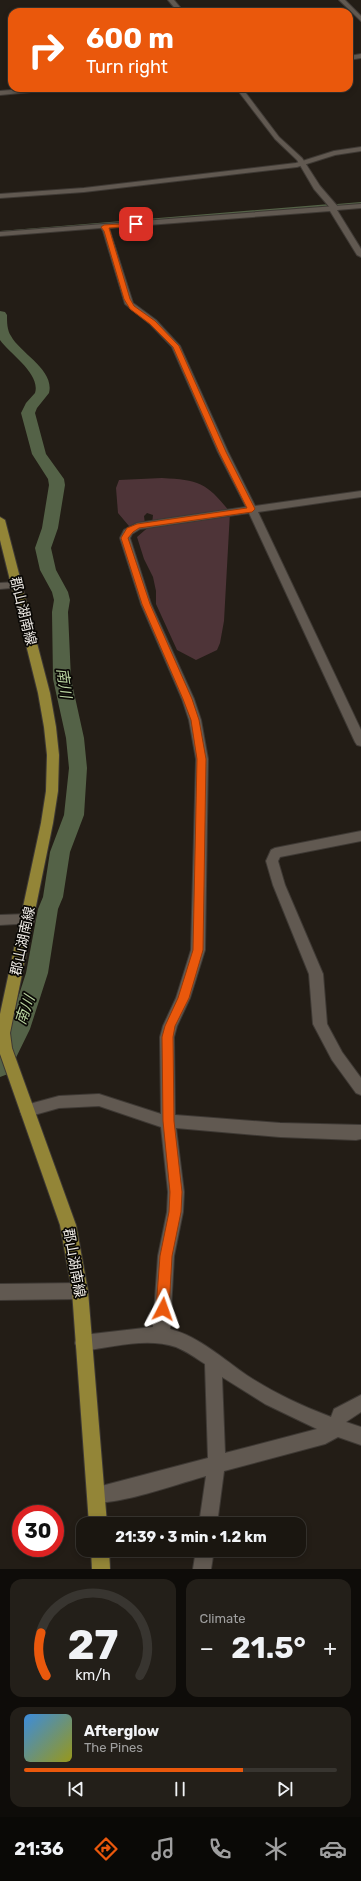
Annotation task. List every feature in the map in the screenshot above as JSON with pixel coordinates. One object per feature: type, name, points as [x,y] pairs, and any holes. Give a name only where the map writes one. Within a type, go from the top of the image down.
[{"type":"main road","name":"郡山湖南線","points":[[0,520],[44,693],[53,755],[52,791],[28,919],[4,1033],[5,1048],[68,1225],[80,1291],[98,1517]]},
{"type":"main road","points":[[100,1557],[101,1569]]},
{"type":"street","points":[[342,0],[350,8]]},
{"type":"street","points":[[353,11],[361,19]]},
{"type":"street","points":[[0,93],[10,92]]},
{"type":"street","points":[[242,92],[277,138],[297,155],[317,187],[334,208],[337,219],[361,254]]},
{"type":"street","points":[[0,196],[84,190],[302,164],[334,153],[361,149]]},
{"type":"street","points":[[0,234],[361,206]]},
{"type":"street","points":[[104,227],[107,230],[129,304],[153,322],[176,346],[223,452],[252,509],[361,742]]},
{"type":"street","points":[[161,1336],[166,1256],[175,1212],[176,1192],[168,1121],[168,1037],[170,1026],[183,998],[198,950],[202,759],[195,720],[188,699],[146,604],[125,538],[130,530],[137,526],[361,494]]},
{"type":"street","points":[[0,586],[17,585]]},
{"type":"street","points":[[361,836],[275,853],[272,861],[280,885],[316,974],[320,1024],[337,1056],[361,1089]]},
{"type":"street","points":[[0,920],[28,919]]},
{"type":"street","points":[[27,1111],[59,1102],[99,1100],[151,1119],[280,1130],[361,1132]]},
{"type":"street","points":[[0,1292],[80,1291]]},
{"type":"street","points":[[83,1343],[150,1335],[161,1336],[183,1342],[244,1382],[300,1412],[335,1428],[361,1436]]},
{"type":"street","points":[[209,1517],[216,1465],[213,1361]]},
{"type":"street","points":[[96,1495],[116,1492],[325,1434],[335,1428],[340,1415],[361,1403]]},
{"type":"street","points":[[202,1569],[204,1557]]},
{"type":"shaded area","points":[[162,478],[185,480],[201,485],[215,495],[230,512],[224,621],[220,643],[217,650],[196,660],[177,650],[156,604],[156,591],[153,577],[144,559],[137,537],[152,524],[153,515],[147,513],[144,516],[145,524],[129,526],[118,513],[116,488],[119,480]]},
{"type":"waterway","points":[[337,205],[361,203]]},
{"type":"waterway","points":[[0,232],[330,205]]},
{"type":"waterway","name":"南川","points":[[0,315],[4,336],[14,349],[38,374],[42,382],[42,393],[31,406],[28,413],[39,454],[56,479],[57,485],[50,528],[43,548],[48,570],[60,592],[62,600],[60,612],[62,638],[62,679],[75,738],[78,768],[74,815],[60,852],[53,897],[48,909],[37,973],[19,1029],[0,1067]]},
{"type":"route","points":[[136,224],[104,227],[107,230],[129,304],[153,322],[176,346],[235,478],[252,509],[137,526],[130,530],[125,536],[146,604],[188,699],[195,720],[202,759],[198,950],[194,967],[183,998],[170,1026],[168,1037],[168,1121],[176,1192],[175,1212],[166,1256],[163,1309]]}]
